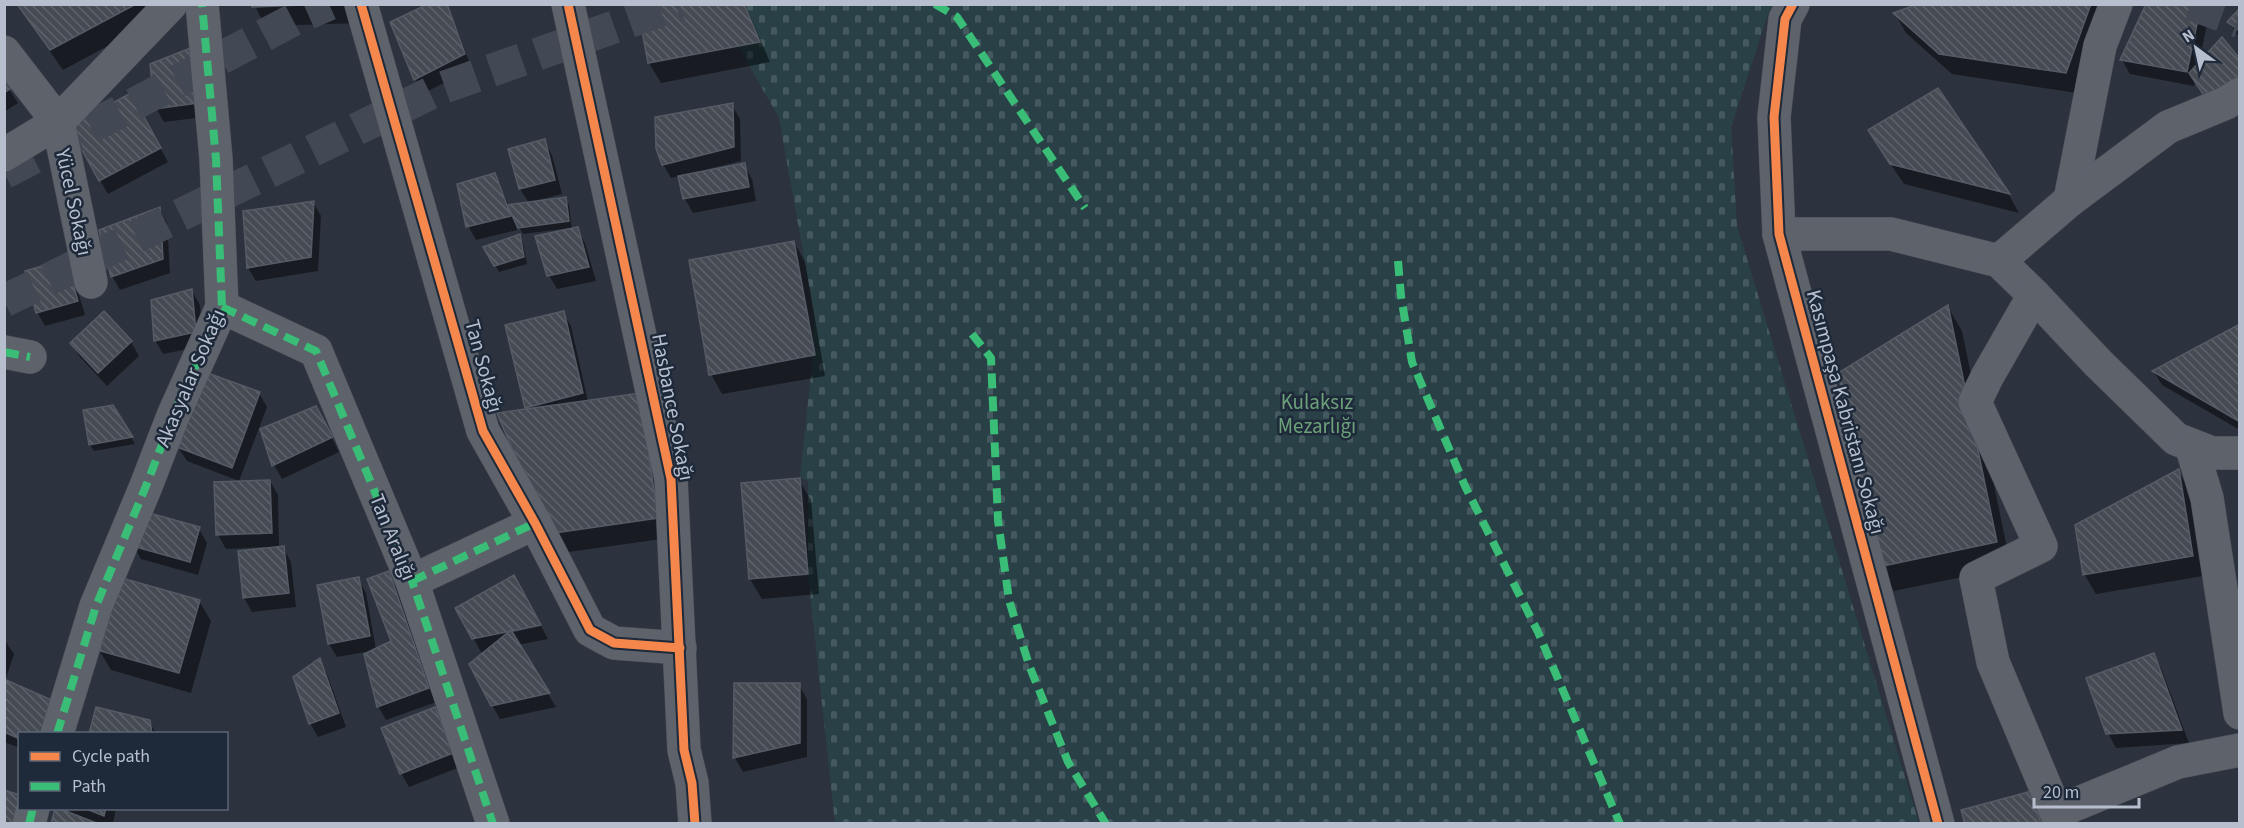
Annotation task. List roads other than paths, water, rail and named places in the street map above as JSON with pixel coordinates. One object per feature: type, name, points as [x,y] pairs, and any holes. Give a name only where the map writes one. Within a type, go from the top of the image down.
[{"type":"street","points":[[4,155],[58,122],[171,4]]},
{"type":"street","name":"Akasyalar Sokağı","points":[[58,732],[96,606],[173,416],[222,307],[216,159],[202,4]]},
{"type":"street","name":"Tan Sokağı","points":[[362,4],[483,430],[535,523],[590,630],[615,643],[680,648]]},
{"type":"street","name":"Hasbance Sokağı","points":[[568,4],[671,479],[684,750],[692,783],[695,824]]},
{"type":"street","name":"Kasımpaşa Kabristanı Sokağı","points":[[1793,4],[1785,19],[1774,117],[1779,234],[1938,824]]},
{"type":"street","points":[[2070,200],[2100,46],[2116,4]]},
{"type":"street","points":[[4,52],[58,122]]},
{"type":"street","points":[[1999,261],[2070,200],[2168,127],[2226,103],[2240,94]]},
{"type":"street","name":"Yücel Sokağı","points":[[58,122],[91,282]]},
{"type":"street","points":[[1779,234],[1891,234],[1999,261],[2176,439],[2212,453],[2240,453]]},
{"type":"street","points":[[2034,295],[1975,402],[2041,546],[1976,578],[1993,662],[2059,818],[2178,762],[2240,750]]},
{"type":"street","name":"Tan Aralığı","points":[[222,307],[316,351],[412,581],[493,824]]},
{"type":"street","points":[[2191,445],[2206,498],[2239,712]]},
{"type":"street","points":[[412,581],[535,523]]},
{"type":"tunnel","points":[[4,173],[293,20],[329,4]]},
{"type":"tunnel","points":[[4,301],[439,89],[679,4]]},
{"type":"tunnel","points":[[2191,4],[2240,22]]},
{"type":"park label","name":"Kulaksız Mezarlığı","points":[[1317,414]]}]
